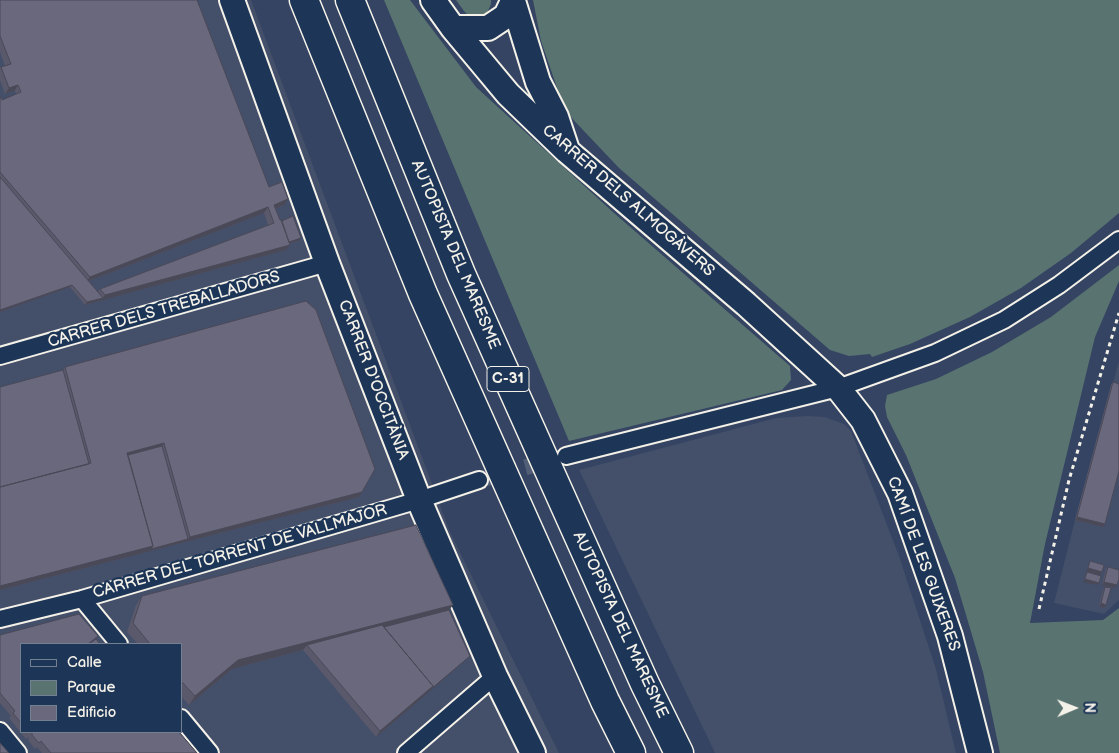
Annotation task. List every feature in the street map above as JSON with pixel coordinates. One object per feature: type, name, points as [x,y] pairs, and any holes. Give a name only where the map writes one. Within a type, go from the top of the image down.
[{"type":"highway","name":"C-31","points":[[304,0],[423,294],[631,753]]},
{"type":"highway","name":"AUTOPISTA DEL MARESME","points":[[350,0],[461,274],[645,684],[679,753]]},
{"type":"street","name":"CARRER D'OCCITÀNIA","points":[[232,0],[328,263],[419,500],[495,676],[533,753]]},
{"type":"street","name":"CARRER DELS ALMOGÀVERS","points":[[433,0],[453,28],[508,94],[567,151],[746,304],[838,388]]},
{"type":"street","points":[[453,28],[488,28],[506,16],[513,0]]},
{"type":"street","points":[[513,0],[538,82],[556,117],[567,151]]},
{"type":"street","points":[[566,456],[838,388],[935,353],[1004,320],[1059,286],[1119,240]]},
{"type":"street","name":"CARRER DELS TREBALLADORS","points":[[0,356],[328,263]]},
{"type":"street","name":"CAMÍ DE LES GUIXERES","points":[[838,388],[864,420],[900,494],[950,636],[980,753]]},
{"type":"street","name":"CARRER DEL TORRENT DE VALLMAJOR","points":[[0,619],[82,599],[419,500],[479,480]]},
{"type":"street","points":[[82,599],[119,643]]},
{"type":"street","points":[[406,753],[495,676]]},
{"type":"street","points":[[182,719],[210,753]]},
{"type":"street","points":[[0,731],[18,753]]},
{"type":"path","points":[[1039,609],[1069,480],[1119,313]]},
{"type":"shaded area","points":[[0,0],[251,0],[450,532],[559,753],[0,753]]},
{"type":"shaded area","points":[[1119,361],[1119,600],[1104,614],[1054,603]]},
{"type":"shaded area","points":[[825,417],[844,424],[851,431],[899,556],[936,669],[956,753],[715,753],[579,470],[776,418]]},
{"type":"green space","points":[[384,0],[410,0],[476,87],[614,213],[790,366],[791,380],[782,390],[569,441]]},
{"type":"green space","points":[[456,0],[491,0],[491,4],[488,11],[482,16],[475,17],[469,16]]},
{"type":"green space","points":[[533,0],[1119,0],[1119,213],[1071,253],[1021,288],[970,317],[910,344],[872,357],[870,354],[849,356],[830,350],[619,168],[565,111],[541,41]]},
{"type":"green space","points":[[1119,265],[1119,281],[1095,337],[1045,544],[1030,623],[1103,620],[1119,608],[1119,753],[1000,753],[983,672],[955,578],[906,455],[887,417],[885,406],[887,395],[936,379],[992,352],[1051,317]]},
{"type":"building","points":[[0,0],[197,0],[269,187],[282,182],[288,199],[274,205],[290,245],[105,295],[100,289],[274,223],[268,207],[90,277],[0,172],[0,96],[2,100],[21,92],[18,85],[9,88],[1,67],[11,64],[0,36]]},
{"type":"building","points":[[0,177],[103,298],[87,302],[72,285],[0,310]]},
{"type":"building","points":[[293,216],[301,238],[289,242],[282,221]]},
{"type":"building","points":[[306,301],[316,310],[375,469],[362,492],[190,537],[164,443],[127,453],[153,546],[0,586],[0,487],[91,463],[65,367]]},
{"type":"building","points":[[63,370],[89,464],[0,487],[0,387]]},
{"type":"building","points":[[1113,382],[1119,384],[1119,471],[1105,524],[1077,517]]},
{"type":"building","points":[[162,446],[188,539],[151,549],[153,546],[128,455]]},
{"type":"building","points":[[416,525],[453,605],[238,660],[195,696],[182,682],[182,643],[149,643],[133,623],[142,596]]},
{"type":"building","points":[[1090,561],[1104,565],[1102,572],[1088,568]]},
{"type":"building","points":[[1108,567],[1119,570],[1117,585],[1104,582]]},
{"type":"building","points":[[1087,572],[1101,576],[1099,583],[1085,579]]},
{"type":"building","points":[[1105,587],[1111,588],[1106,605],[1101,603]]},
{"type":"building","points":[[449,610],[470,656],[431,689],[433,686],[384,627]]},
{"type":"building","points":[[79,614],[98,636],[89,643],[20,643],[20,722],[13,713],[15,711],[0,693],[0,635]]},
{"type":"building","points":[[382,625],[433,686],[380,731],[307,645]]},
{"type":"building","points":[[96,639],[99,643],[90,643]]},
{"type":"building","points":[[32,733],[180,733],[197,753],[51,753],[41,741],[39,743]]},
{"type":"building","points":[[0,743],[9,753],[0,753]]},
{"type":"tunnel","points":[[479,480],[552,460]]}]
